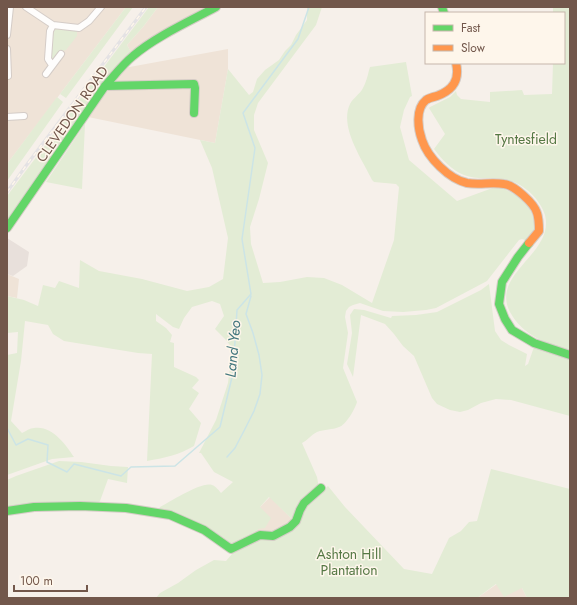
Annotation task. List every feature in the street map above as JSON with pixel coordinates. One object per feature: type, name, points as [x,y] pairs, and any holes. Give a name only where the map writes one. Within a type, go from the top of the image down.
[{"type":"main road","name":"CLEVEDON ROAD","points":[[7,228],[105,86],[121,67],[134,55],[157,39],[216,7]]},
{"type":"main road","points":[[456,64],[456,78],[453,87],[426,100],[420,107],[418,117],[422,143],[432,158],[443,170],[454,178],[465,183],[509,185],[525,198],[537,211],[539,231],[518,257],[502,282],[499,304],[505,320],[512,330],[534,343],[570,355]]},
{"type":"main road","points":[[105,86],[194,84],[194,113]]},
{"type":"main road","points":[[7,511],[34,507],[80,506],[126,508],[170,515],[204,530],[231,549],[260,535],[273,536],[296,522],[304,503],[321,488]]},
{"type":"street","points":[[7,35],[10,7]]},
{"type":"street","points":[[26,7],[53,25],[79,28],[89,21],[101,7]]},
{"type":"street","points":[[52,65],[48,59],[50,31],[53,25]]},
{"type":"street","points":[[7,49],[8,76]]},
{"type":"street","points":[[46,74],[61,54]]},
{"type":"street","points":[[7,117],[24,116]]},
{"type":"shaded area","points":[[7,7],[126,7],[7,164]]},
{"type":"shaded area","points":[[158,7],[205,7],[131,52],[127,45]]},
{"type":"shaded area","points":[[228,49],[228,69],[215,143],[88,117],[124,68]]},
{"type":"shaded area","points":[[7,238],[29,252],[27,266],[13,276],[7,274]]},
{"type":"shaded area","points":[[7,274],[19,279],[17,298],[7,296]]},
{"type":"shaded area","points":[[270,497],[294,521],[276,533],[257,533],[260,507]]},
{"type":"shaded area","points":[[497,584],[522,588],[527,598],[477,598]]},
{"type":"green space","points":[[126,7],[133,7],[66,98],[60,94]]},
{"type":"green space","points":[[149,7],[158,7],[127,45],[131,52],[108,77],[7,224],[7,196]]},
{"type":"green space","points":[[307,7],[322,7],[316,25],[258,103],[254,115],[254,130],[268,163],[250,227],[251,244],[263,283],[280,282],[307,277],[324,278],[342,285],[372,303],[394,240],[399,187],[396,184],[374,182],[372,180],[349,133],[347,113],[350,104],[363,88],[370,67],[406,62],[412,96],[410,97],[404,110],[400,127],[409,160],[457,201],[498,186],[509,191],[521,199],[529,207],[536,229],[528,241],[522,239],[519,240],[487,281],[436,308],[403,312],[383,311],[360,303],[349,307],[346,311],[345,317],[348,333],[343,368],[357,402],[350,416],[342,426],[317,432],[302,443],[317,477],[319,488],[294,521],[269,497],[260,507],[271,518],[265,528],[258,529],[257,533],[231,547],[158,511],[160,507],[201,486],[212,485],[221,493],[233,482],[214,472],[201,453],[199,453],[216,420],[228,383],[232,348],[215,329],[224,316],[220,304],[212,301],[192,307],[184,318],[179,329],[173,327],[156,314],[156,321],[166,328],[172,335],[170,342],[174,343],[174,367],[196,377],[199,380],[192,388],[199,393],[189,409],[201,423],[194,446],[177,454],[147,461],[152,354],[64,341],[53,334],[48,325],[25,321],[21,361],[11,421],[22,433],[31,428],[41,428],[47,430],[63,442],[74,457],[52,459],[7,475],[7,355],[17,353],[18,332],[7,333],[7,296],[24,300],[38,306],[43,285],[55,288],[59,281],[79,288],[80,260],[99,271],[142,279],[187,291],[209,287],[223,279],[228,238],[212,168],[200,140],[215,143],[228,69],[249,95],[253,92],[257,79],[265,70],[279,60],[291,45],[307,20]]},
{"type":"green space","name":"Tyntesfield","points":[[553,7],[570,7],[570,350],[544,341],[528,333],[515,320],[510,312],[506,298],[508,286],[515,274],[541,241],[546,229],[545,215],[539,202],[529,191],[510,180],[469,177],[455,170],[440,157],[434,149],[445,134],[429,108],[450,97],[456,91],[457,95],[461,99],[490,102],[490,92],[522,90],[524,95],[552,94],[553,64],[565,64],[565,12],[553,12]]},
{"type":"green space","points":[[55,29],[77,30],[77,36],[66,50],[62,51],[57,57],[52,58],[53,34]]},
{"type":"green space","points":[[57,97],[63,102],[7,181],[7,164]]},
{"type":"green space","points":[[85,124],[82,189],[46,182]]},
{"type":"green space","points":[[489,284],[495,331],[501,340],[527,354],[525,366],[528,364],[534,347],[570,359],[570,416],[511,400],[496,399],[481,403],[468,410],[460,412],[450,410],[437,404],[432,398],[414,356],[403,346],[385,324],[361,315],[353,377],[347,364],[352,333],[350,315],[354,309],[364,310],[391,318],[392,316],[437,312],[481,290]]},
{"type":"green space","points":[[59,461],[128,467],[127,483],[108,479],[100,501],[97,505],[29,504],[7,508],[7,480]]},
{"type":"green space","name":"Ashton Hill Plantation","points":[[491,469],[570,489],[570,598],[527,598],[522,588],[504,597],[496,584],[477,598],[156,598],[160,593],[214,560],[226,561],[232,554],[261,538],[277,538],[283,536],[292,530],[307,504],[328,486],[345,507],[404,569],[432,574],[449,538],[461,531],[469,522],[477,521]]},
{"type":"waterway","name":"Land Yeo","points":[[7,428],[16,445],[28,439],[48,445],[47,462],[67,472],[74,464],[121,476],[131,467],[175,466],[220,427],[233,373],[237,310],[251,294],[242,239],[255,148],[243,113],[298,39],[309,7]]},
{"type":"waterway","points":[[227,457],[235,448],[254,411],[260,394],[262,375],[259,355],[246,314],[251,296]]},
{"type":"railway","points":[[7,192],[146,7]]},
{"type":"traffic: fast","points":[[7,228],[105,86],[122,67],[133,56],[152,42],[216,7]]},
{"type":"traffic: fast","points":[[442,7],[444,12]]},
{"type":"traffic: fast","points":[[105,86],[194,84],[194,113]]},
{"type":"traffic: fast","points":[[529,243],[502,282],[499,304],[505,319],[512,330],[534,343],[570,355]]},
{"type":"traffic: fast","points":[[7,511],[34,507],[80,506],[126,508],[170,515],[204,530],[231,549],[260,535],[273,536],[290,527],[296,521],[304,503],[321,488]]},
{"type":"traffic: slow","points":[[456,64],[457,74],[454,84],[443,94],[426,100],[420,108],[418,119],[422,140],[429,154],[440,167],[460,181],[476,184],[499,183],[508,185],[528,200],[535,209],[539,220],[539,231],[529,243]]}]
